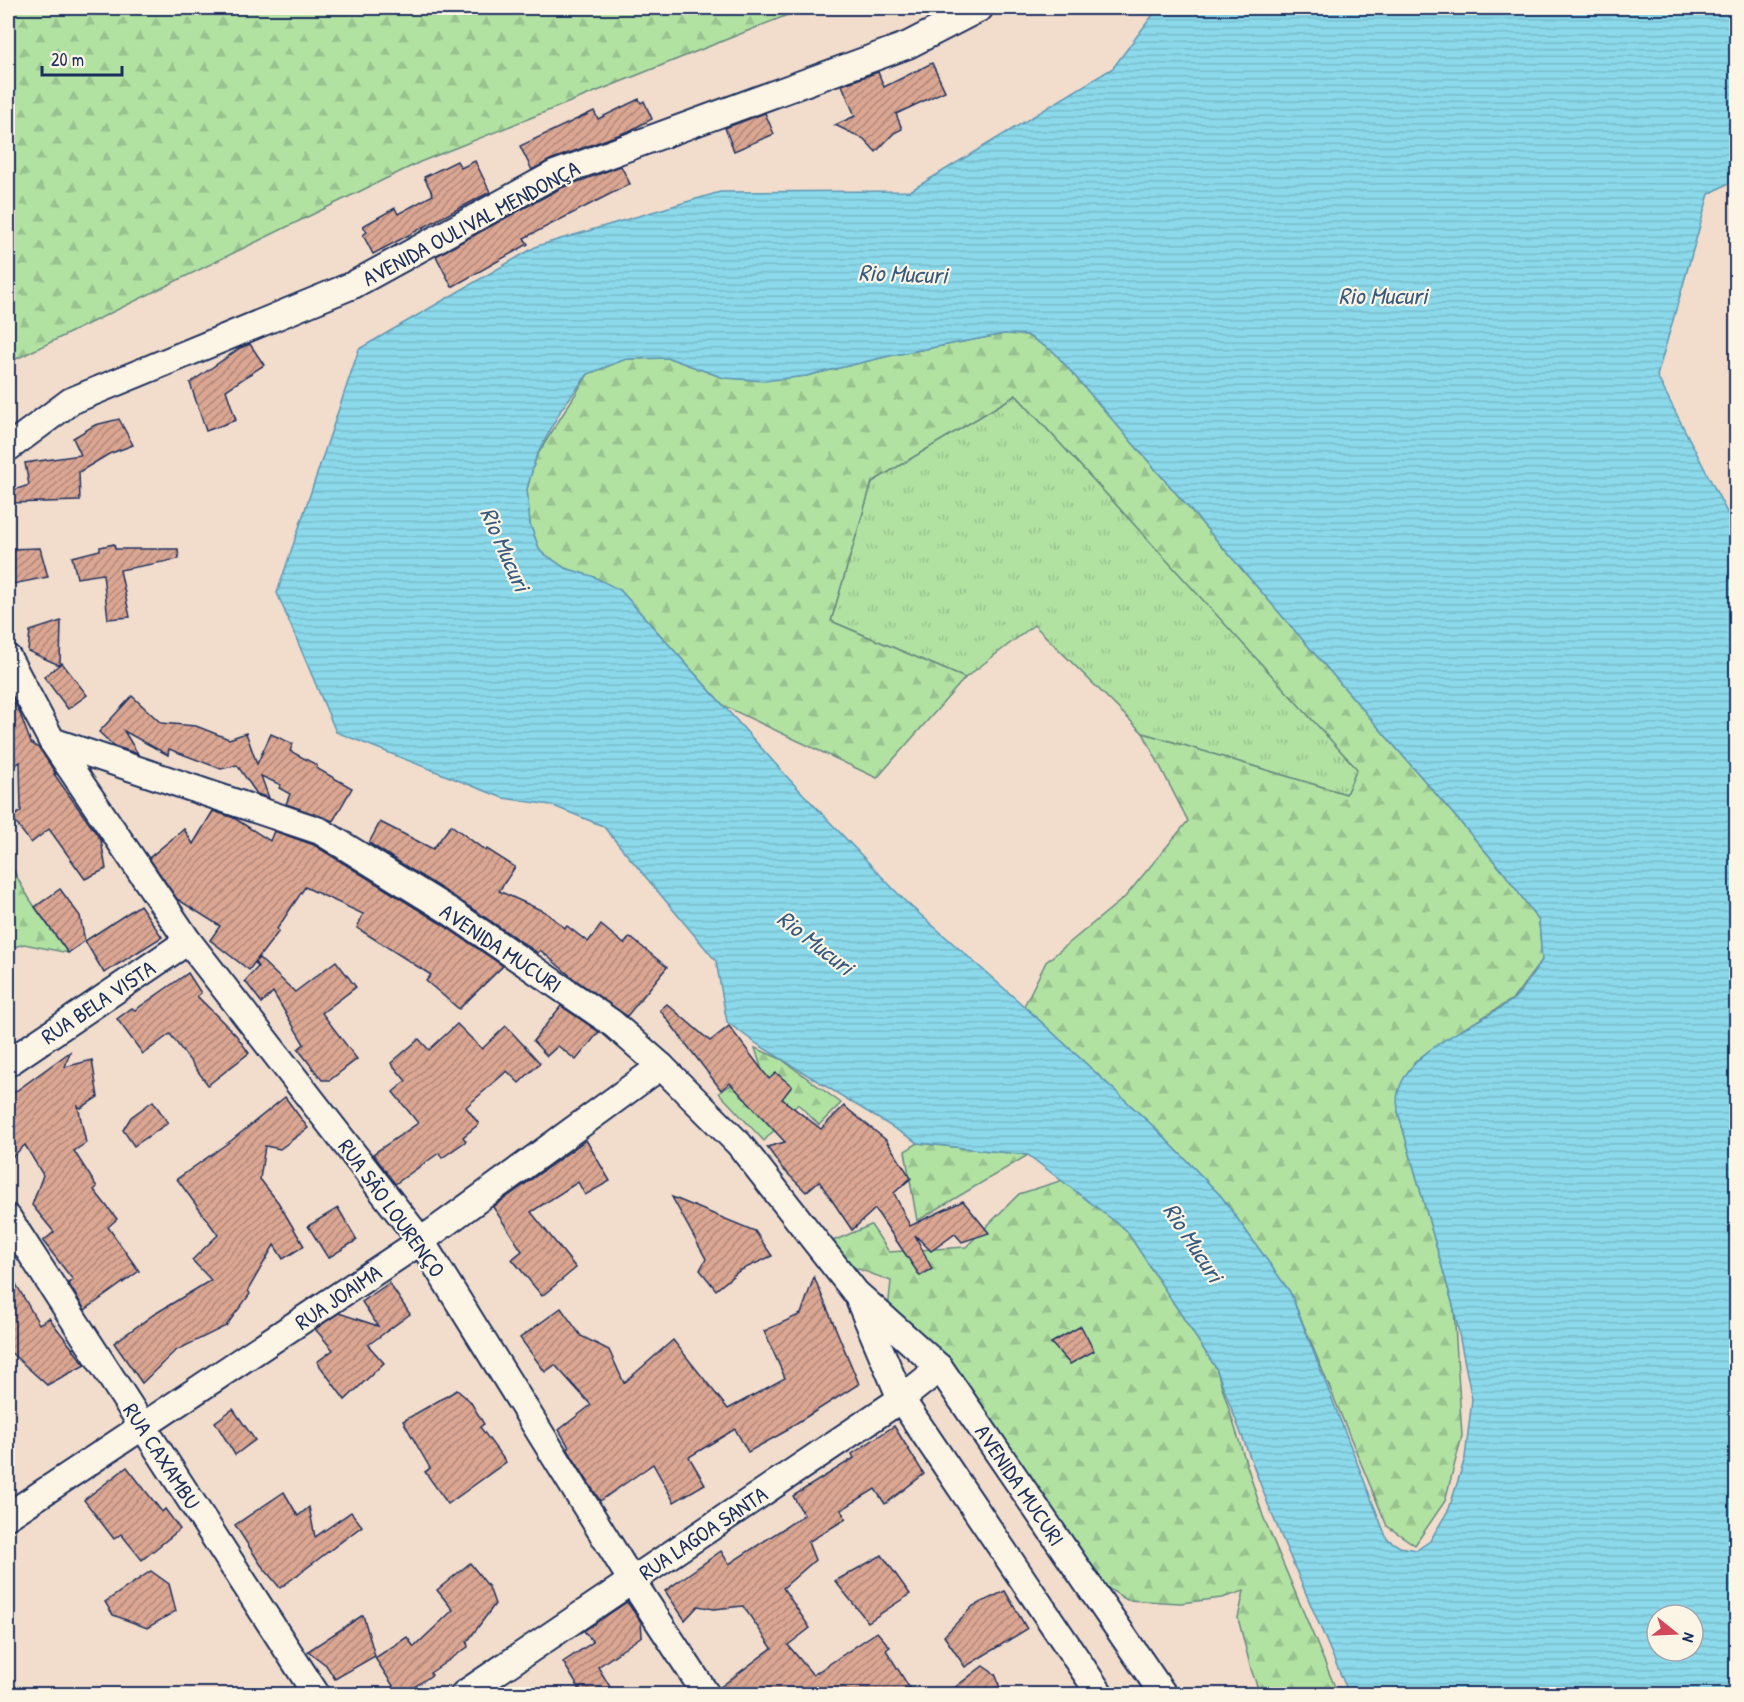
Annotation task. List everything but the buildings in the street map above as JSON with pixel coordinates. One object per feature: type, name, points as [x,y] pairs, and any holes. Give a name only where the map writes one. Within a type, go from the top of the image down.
[{"type":"street","name":"AVENIDA OULIVAL MENDONÇA","points":[[8,448],[71,401],[352,285],[555,174],[908,45],[980,8]]},
{"type":"street","points":[[8,658],[52,741]]},
{"type":"street","name":"RUA SÃO LOURENÇO","points":[[52,741],[188,941],[421,1241],[632,1581],[706,1695]]},
{"type":"street","name":"AVENIDA MUCURI","points":[[52,741],[320,831],[458,917],[612,1023],[661,1066],[739,1144],[856,1293],[940,1368],[1163,1695]]},
{"type":"street","name":"RUA BELA VISTA","points":[[8,1063],[188,941]]},
{"type":"street","name":"RUA JOAIMA","points":[[8,1516],[421,1241],[661,1066]]},
{"type":"street","name":"RUA CAXAMBU","points":[[8,1218],[316,1695]]},
{"type":"street","name":"AVENIDA MUCURI","points":[[856,1293],[901,1399],[1100,1695]]},
{"type":"street","name":"RUA LAGOA SANTA","points":[[464,1695],[901,1399],[940,1368]]},
{"type":"green space","points":[[8,8],[805,8],[420,162],[8,363]]},
{"type":"green space","points":[[1004,334],[1027,335],[1054,352],[1505,874],[1539,921],[1542,960],[1513,999],[1414,1062],[1398,1112],[1454,1309],[1462,1436],[1445,1501],[1415,1545],[1387,1526],[1290,1292],[1221,1196],[1154,1127],[1024,1006],[1046,962],[1125,897],[1188,821],[1143,733],[1346,794],[1357,769],[1016,395],[872,482],[831,621],[965,678],[877,778],[724,706],[620,590],[565,568],[540,551],[530,524],[527,489],[536,457],[588,374],[626,359],[669,358],[724,378],[777,379],[806,376],[889,356]]},
{"type":"green space","points":[[1016,395],[1358,769],[1346,794],[1143,733],[1034,625],[965,678],[831,621],[872,482]]},
{"type":"green space","points":[[8,856],[26,894],[68,953],[24,944],[8,949]]},
{"type":"green space","points":[[755,1048],[781,1059],[841,1103],[819,1125],[798,1104],[764,1141],[719,1093],[762,1070]]},
{"type":"green space","points":[[918,1143],[1028,1155],[917,1221],[905,1151]]},
{"type":"green space","points":[[1063,1180],[1126,1230],[1216,1368],[1263,1516],[1338,1694],[1260,1694],[1238,1618],[1244,1591],[1222,1598],[1181,1603],[1127,1600],[1098,1582],[1066,1535],[1048,1500],[1037,1493],[888,1309],[891,1281],[845,1264],[833,1241],[871,1225],[889,1252],[966,1247],[1019,1194]]},
{"type":"water","name":"Rio Mucuri","points":[[1158,8],[1736,8],[1736,179],[1709,194],[1657,376],[1736,530],[1736,1694],[1349,1694],[1271,1512],[1216,1368],[1126,1230],[1028,1155],[918,1143],[757,1044],[727,1022],[716,961],[603,826],[551,805],[503,798],[336,732],[277,593],[359,349],[537,246],[720,192],[910,191],[1113,68]],"holes":[[[1004,334],[1027,335],[1054,352],[1505,874],[1539,921],[1542,960],[1520,993],[1497,1010],[1429,1050],[1415,1063],[1405,1077],[1397,1095],[1398,1112],[1454,1309],[1472,1399],[1465,1458],[1449,1509],[1430,1541],[1417,1550],[1400,1547],[1387,1539],[1290,1292],[1221,1196],[1154,1127],[1024,1006],[905,901],[789,779],[620,590],[592,576],[565,568],[540,551],[530,524],[527,489],[536,457],[562,408],[588,374],[626,359],[669,358],[724,378],[764,381],[806,376],[889,356]]]}]
